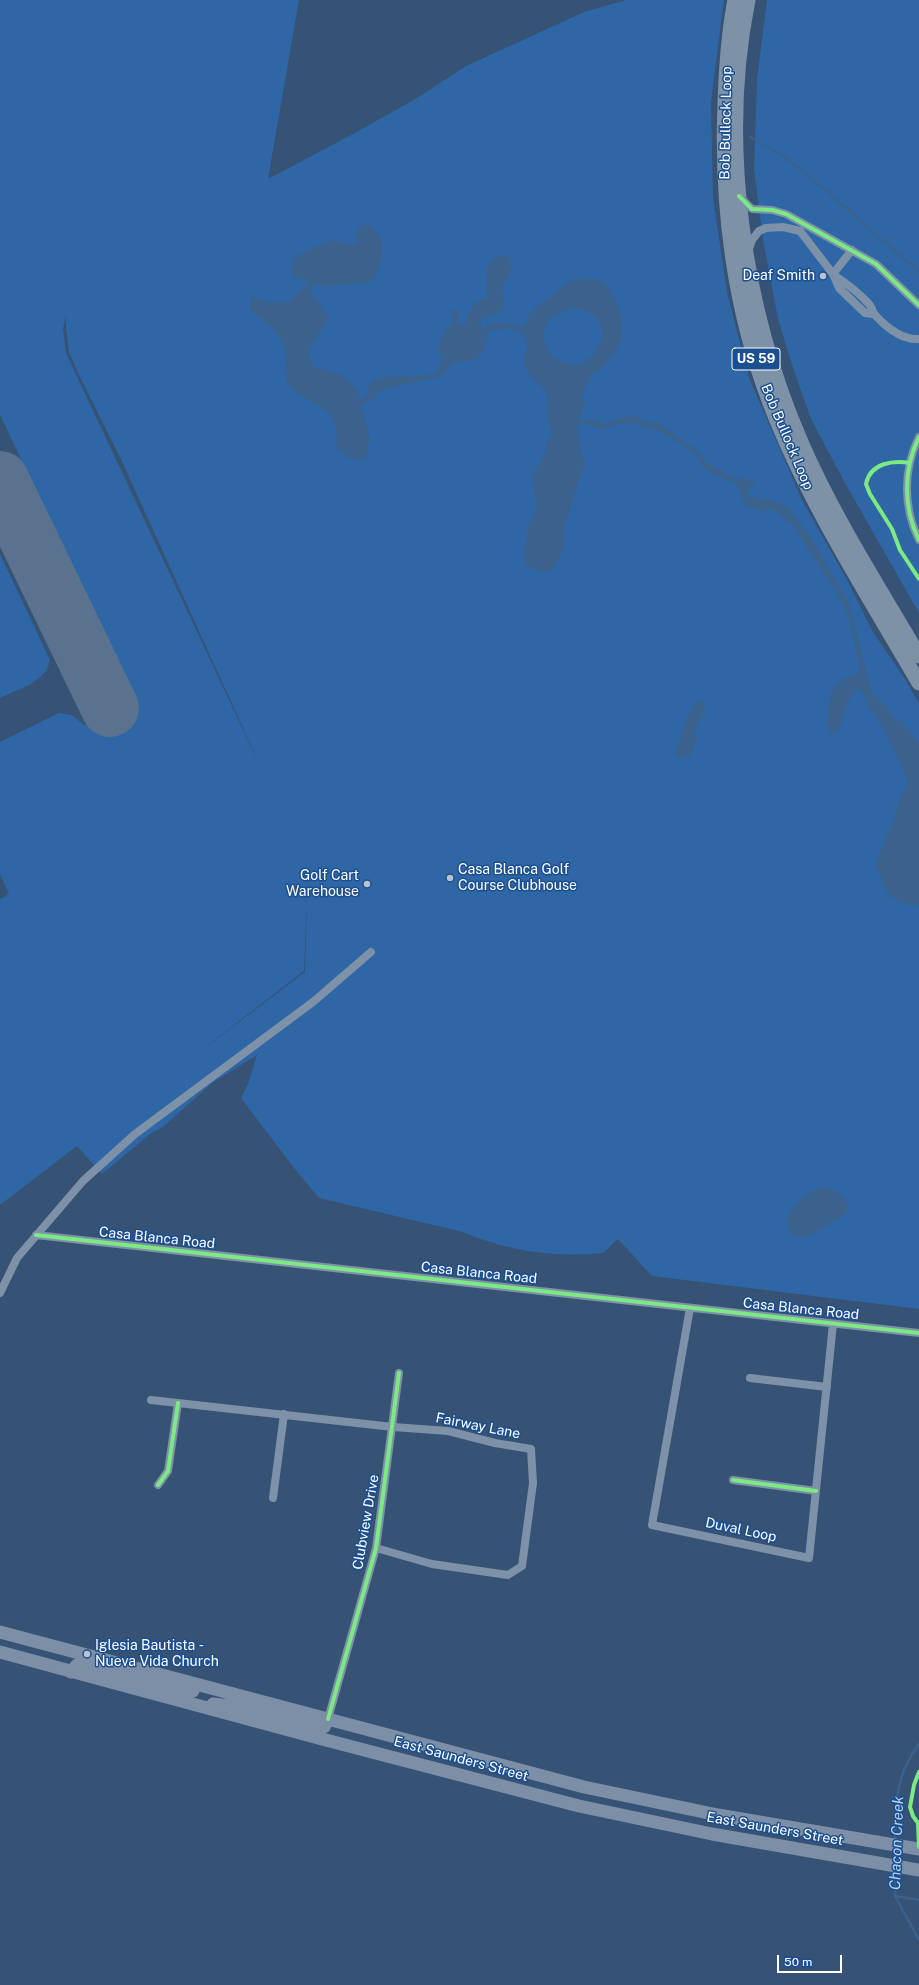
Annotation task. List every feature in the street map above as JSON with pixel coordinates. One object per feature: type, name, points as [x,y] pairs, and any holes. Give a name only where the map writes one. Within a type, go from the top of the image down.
[{"type":"highway","name":"Bob Bullock Loop","points":[[735,0],[728,45],[725,87],[725,185],[729,234],[751,341],[770,402],[809,490],[919,683]]},
{"type":"highway","name":"Bob Bullock Loop","points":[[748,0],[740,51],[736,139],[739,196],[747,258],[761,324],[783,398],[801,443],[829,500],[919,656]]},
{"type":"main road","name":"East Saunders Street","points":[[0,1632],[503,1766],[650,1802],[919,1849]]},
{"type":"main road","name":"East Saunders Street","points":[[0,1652],[579,1806],[712,1834],[919,1870]]},
{"type":"main road","points":[[71,1672],[77,1665],[84,1665],[191,1691],[204,1686]]},
{"type":"main road","points":[[195,1705],[227,1704],[320,1728],[324,1727],[328,1719]]},
{"type":"street","points":[[739,196],[752,209],[772,210],[786,214],[852,250],[881,268],[919,305]]},
{"type":"street","points":[[747,258],[752,240],[759,231],[775,227],[792,228],[800,231],[833,274],[845,282],[870,305],[873,314],[896,333],[908,338],[919,339]]},
{"type":"street","points":[[833,274],[852,250]]},
{"type":"street","points":[[919,438],[909,466],[906,491],[911,520],[919,540]]},
{"type":"street","points":[[0,1293],[16,1258],[83,1181],[135,1134],[313,1002],[371,952]]},
{"type":"street","name":"Casa Blanca Road","points":[[36,1235],[919,1333]]},
{"type":"street","name":"Duval Loop","points":[[690,1308],[652,1524],[809,1558],[833,1324]]},
{"type":"street","name":"Clubview Drive","points":[[328,1719],[376,1548],[399,1373]]},
{"type":"street","points":[[750,1378],[827,1387]]},
{"type":"street","name":"Fairway Lane","points":[[151,1400],[393,1427],[448,1431],[496,1443],[531,1449],[533,1483],[522,1566],[508,1575],[432,1564],[376,1548]]},
{"type":"street","points":[[158,1485],[168,1471],[178,1403]]},
{"type":"street","points":[[273,1498],[284,1414]]},
{"type":"street","points":[[733,1480],[816,1491]]},
{"type":"shaded area","points":[[0,0],[299,0],[268,179],[417,98],[466,66],[584,12],[626,0],[724,0],[711,102],[713,197],[727,292],[749,378],[803,502],[846,578],[873,632],[905,679],[919,704],[919,1309],[652,1276],[618,1239],[603,1253],[549,1254],[532,1252],[497,1244],[463,1232],[319,1198],[294,1168],[241,1098],[248,1084],[257,1055],[212,1083],[163,1127],[150,1134],[102,1174],[77,1146],[0,1205],[0,899],[9,894],[0,874],[0,742],[59,713],[72,715],[84,725],[136,699],[0,415]],"holes":[[[66,316],[69,352],[120,457],[262,770],[66,353],[63,329]],[[307,898],[305,972],[185,1063],[304,971]]]},
{"type":"shaded area","points":[[767,0],[919,0],[919,613],[845,483],[811,419],[778,319],[763,240],[754,169],[757,79]]},
{"type":"shaded area","points":[[361,225],[368,225],[378,233],[381,238],[382,257],[378,270],[373,281],[334,286],[326,286],[315,283],[310,290],[325,311],[328,318],[311,346],[310,359],[314,367],[340,374],[349,380],[359,392],[359,401],[367,394],[368,385],[375,379],[431,375],[437,371],[442,360],[439,345],[445,330],[452,325],[453,322],[451,311],[455,308],[458,311],[458,323],[466,324],[467,315],[476,302],[487,298],[486,277],[489,264],[492,259],[507,256],[510,261],[511,268],[510,274],[502,290],[504,306],[498,313],[486,317],[481,321],[480,325],[482,329],[497,323],[506,323],[521,327],[525,324],[533,310],[569,282],[577,279],[593,279],[602,281],[612,292],[622,319],[621,339],[617,350],[605,365],[593,374],[587,381],[583,394],[585,401],[579,420],[597,420],[606,425],[614,420],[630,415],[649,422],[659,423],[699,452],[705,462],[736,479],[740,477],[757,482],[748,488],[749,498],[754,497],[778,502],[787,507],[811,537],[849,603],[872,693],[889,709],[892,715],[905,725],[919,743],[919,905],[902,904],[888,894],[876,866],[879,853],[892,825],[901,795],[908,783],[883,728],[868,705],[861,690],[857,690],[850,698],[837,734],[831,734],[827,727],[830,700],[834,687],[847,677],[857,674],[860,669],[848,614],[835,590],[791,523],[772,509],[760,511],[747,506],[742,499],[739,488],[735,483],[713,474],[701,465],[698,458],[684,446],[661,432],[634,423],[623,423],[603,429],[586,424],[580,424],[577,429],[584,464],[564,527],[564,545],[561,556],[553,568],[548,572],[541,572],[528,567],[525,562],[524,554],[529,525],[537,506],[533,473],[543,460],[548,440],[552,436],[548,419],[547,391],[527,371],[524,362],[527,348],[526,339],[518,331],[512,329],[500,329],[488,332],[485,347],[478,357],[473,360],[454,362],[439,377],[386,388],[361,406],[370,438],[366,459],[354,460],[336,448],[337,432],[333,419],[324,410],[289,386],[286,378],[286,360],[283,344],[276,332],[252,312],[250,306],[251,296],[269,302],[289,302],[309,282],[292,276],[292,260],[324,243],[338,241],[351,245],[357,245],[356,231]],"holes":[[[572,308],[585,311],[595,316],[600,324],[602,333],[601,342],[596,351],[588,359],[577,365],[567,364],[555,358],[546,347],[544,340],[545,326],[555,315],[564,311]]]},
{"type":"shaded area","points":[[0,554],[50,660],[48,668],[38,679],[23,688],[0,698]]},
{"type":"shaded area","points":[[700,701],[704,702],[705,710],[695,729],[696,739],[694,747],[689,757],[677,757],[676,752],[685,724],[691,711]]},
{"type":"shaded area","points":[[824,1187],[834,1190],[843,1196],[847,1205],[845,1215],[807,1237],[794,1237],[787,1226],[787,1217],[798,1202],[818,1188]]},
{"type":"waterway","points":[[750,137],[784,156],[828,192],[919,272]]},
{"type":"waterway","name":"Chacon Creek","points":[[895,1840],[898,1790],[901,1778],[911,1755],[919,1744]]},
{"type":"waterway","name":"Chacon Creek","points":[[895,1849],[895,1862]]},
{"type":"waterway","name":"Chacon Creek","points":[[895,1869],[895,1896],[919,1940]]},
{"type":"waterway","points":[[895,1896],[919,1900]]},
{"type":"runway","points":[[0,480],[110,708]]},
{"type":"cycle path","points":[[739,196],[752,209],[772,210],[786,214],[876,264],[919,305]]},
{"type":"cycle path","points":[[919,437],[910,462],[907,488],[910,515],[919,540]]},
{"type":"cycle path","points":[[910,463],[897,462],[883,464],[872,471],[866,484],[870,494],[892,529],[900,550],[919,579]]},
{"type":"cycle path","points":[[36,1235],[919,1333]]},
{"type":"cycle path","points":[[328,1719],[376,1548],[399,1373]]},
{"type":"cycle path","points":[[158,1485],[168,1471],[178,1403]]},
{"type":"cycle path","points":[[733,1480],[816,1491]]},
{"type":"cycle path","points":[[919,1772],[914,1785],[910,1807],[913,1816],[918,1823],[919,1847]]},
{"type":"place","name":"Deaf Smith","points":[[823,276]]},
{"type":"place","name":"Casa Blanca Golf Course Clubhouse","points":[[450,878]]},
{"type":"place","name":"Golf Cart Warehouse","points":[[367,884]]},
{"type":"place","name":"Iglesia Bautista - Nueva Vida Church","points":[[87,1654]]}]
